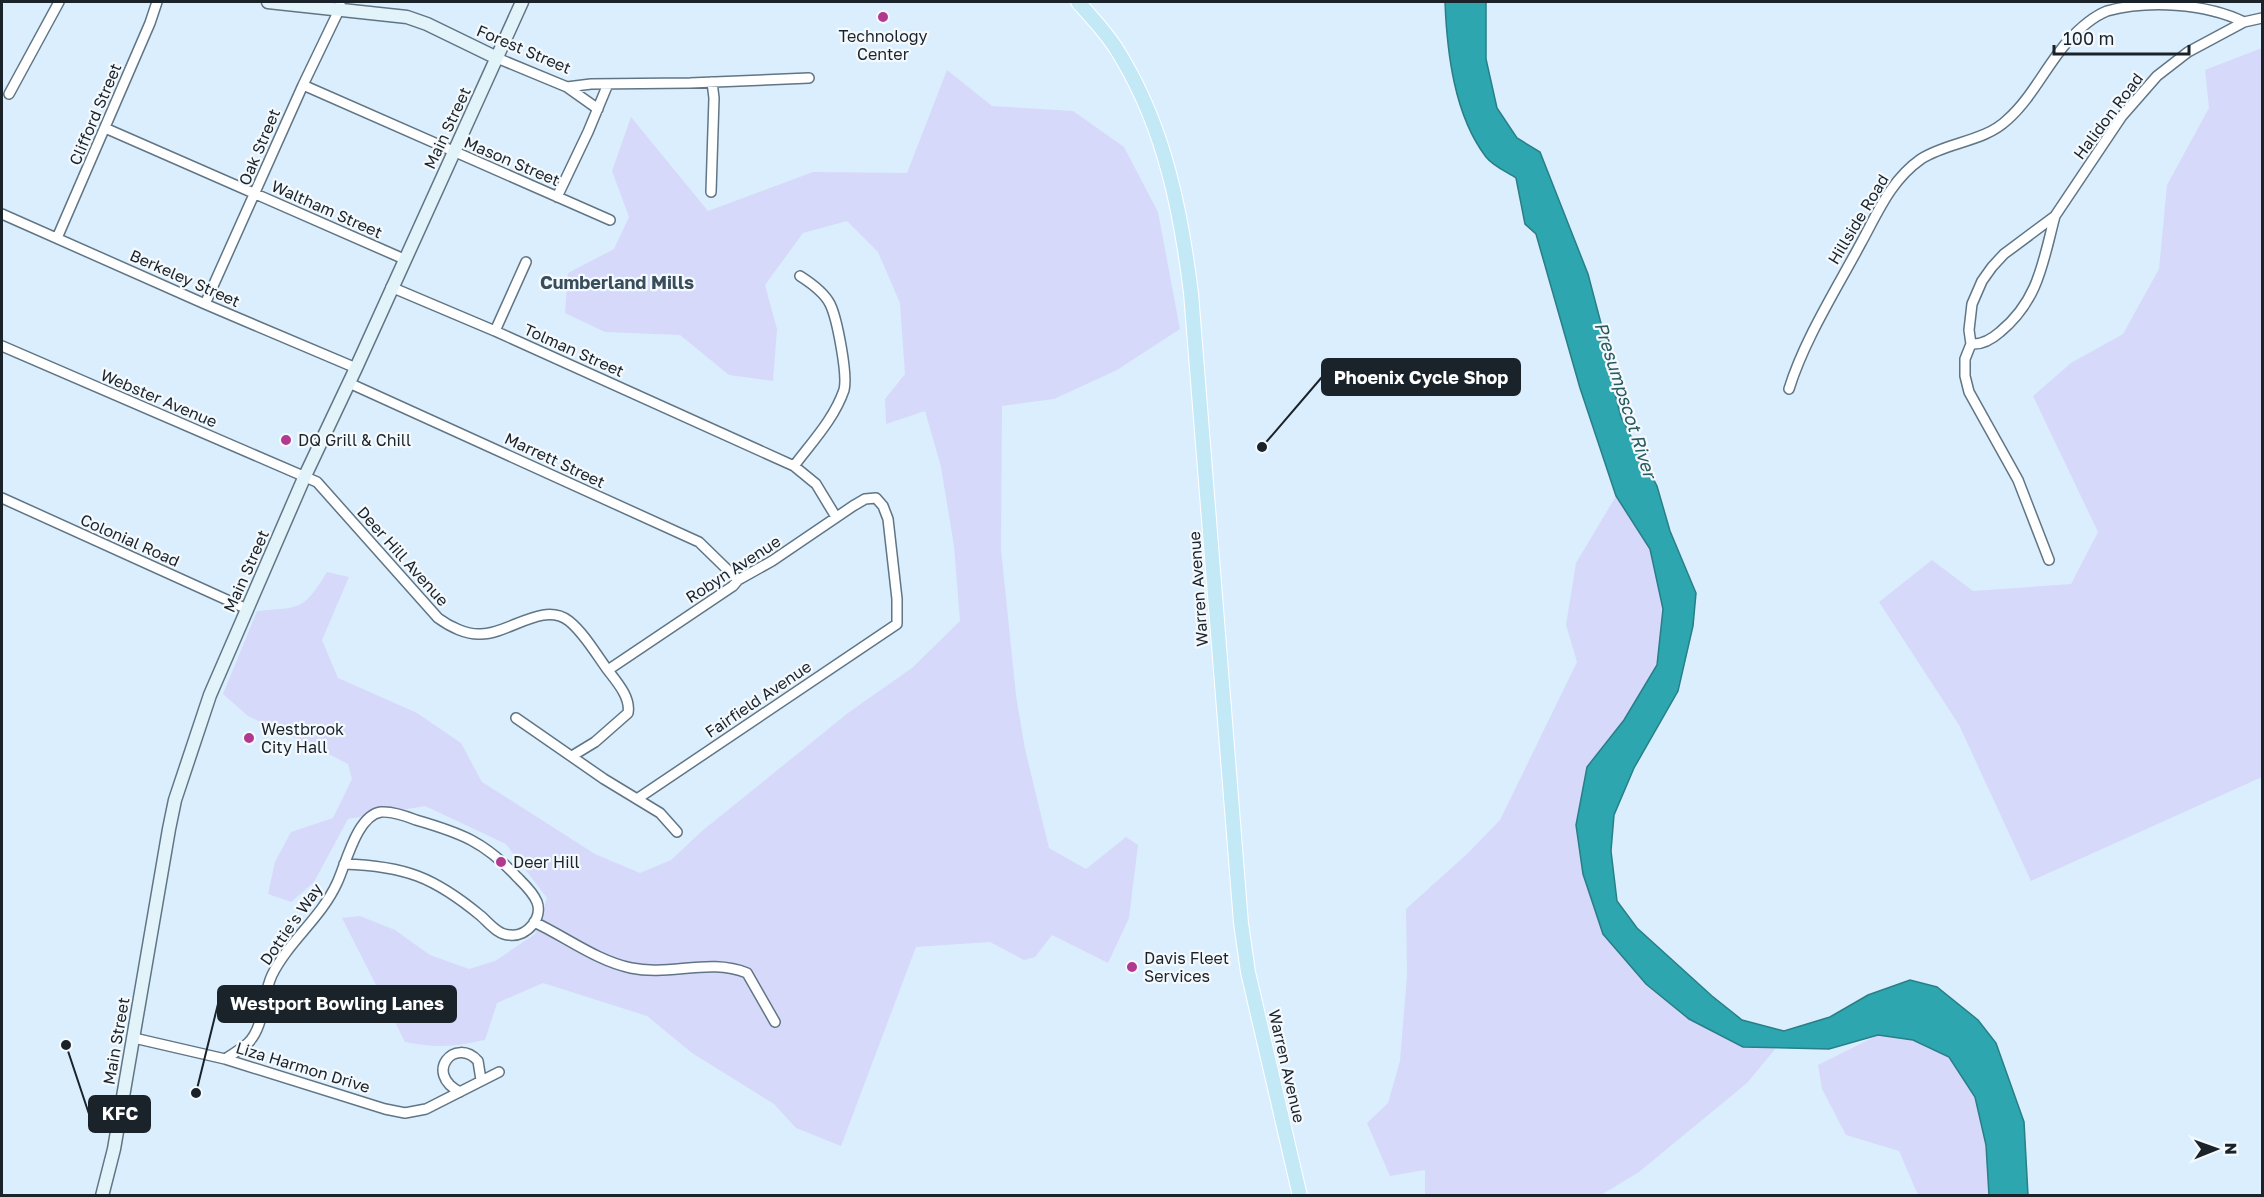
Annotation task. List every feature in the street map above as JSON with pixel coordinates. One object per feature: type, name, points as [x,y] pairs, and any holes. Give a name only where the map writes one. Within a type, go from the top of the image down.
[{"type":"main road","name":"Forest Street","points":[[268,2],[340,5],[407,17],[497,57]]},
{"type":"main road","name":"Main Street","points":[[105,1193],[175,801],[210,694],[304,478],[356,369],[391,287],[522,2]]},
{"type":"main road","name":"Warren Avenue","points":[[1078,2],[1109,38],[1124,60],[1150,113],[1175,193],[1186,246],[1241,923],[1248,972],[1299,1196]]},
{"type":"street","points":[[9,94],[59,2]]},
{"type":"street","name":"Clifford Street","points":[[57,238],[157,2]]},
{"type":"street","name":"Hillside Road","points":[[1789,389],[1840,278],[1889,191],[1900,177],[1928,155],[1987,133],[2004,123],[2023,104],[2067,42],[2089,22],[2106,11],[2147,3],[2179,4],[2209,9],[2244,22]]},
{"type":"street","name":"Oak Street","points":[[205,304],[340,5]]},
{"type":"street","name":"Halidon Road","points":[[2049,560],[2018,480],[1969,392],[1965,376],[1965,359],[1971,344],[1969,330],[1972,304],[1982,281],[2004,254],[2055,216],[2117,123],[2157,76],[2188,52],[2244,22],[2262,18]]},
{"type":"street","name":"Forest Street","points":[[497,57],[567,87],[591,84],[809,78]]},
{"type":"street","points":[[711,192],[714,98],[712,82]]},
{"type":"street","points":[[557,197],[608,84]]},
{"type":"street","name":"Mason Street","points":[[303,85],[610,220]]},
{"type":"street","points":[[567,87],[598,109]]},
{"type":"street","name":"Waltham Street","points":[[105,128],[404,259]]},
{"type":"street","name":"Berkeley Street","points":[[2,214],[356,369]]},
{"type":"street","name":"Halidon Road","points":[[1971,344],[1977,345],[1995,336],[2017,317],[2042,273],[2055,216]]},
{"type":"street","points":[[495,331],[526,262]]},
{"type":"street","points":[[794,466],[831,418],[845,387],[843,353],[830,304],[814,284],[800,276]]},
{"type":"street","name":"Tolman Street","points":[[391,287],[495,331],[794,466],[816,484],[836,517]]},
{"type":"street","name":"Webster Avenue","points":[[2,346],[304,478]]},
{"type":"street","name":"Marrett Street","points":[[349,383],[699,542],[738,580]]},
{"type":"street","name":"Deer Hill Avenue","points":[[304,478],[323,487],[438,618],[446,624],[469,633],[489,634],[550,614],[561,616],[577,629],[608,670],[629,706],[628,713],[595,742],[572,756]]},
{"type":"street","name":"Colonial Road","points":[[2,498],[247,609]]},
{"type":"street","name":"Robyn Avenue","points":[[608,670],[733,586],[738,580],[772,561],[865,499],[876,498],[883,506],[888,519],[897,599],[897,624]]},
{"type":"street","name":"Fairfield Avenue","points":[[637,799],[897,624]]},
{"type":"street","points":[[516,718],[660,813],[677,832]]},
{"type":"street","name":"Dottie's Way","points":[[225,1059],[253,1037],[272,975],[325,906],[360,829],[371,816],[380,812],[441,827],[479,843],[508,866],[536,899],[538,907],[534,922]]},
{"type":"street","points":[[344,864],[371,865],[423,877],[441,886],[492,927],[510,936],[520,934],[534,922],[612,963],[633,969],[715,967],[747,973],[775,1022]]},
{"type":"street","name":"Liza Harmon Drive","points":[[134,1038],[225,1059],[385,1109],[405,1113],[426,1109],[499,1072]]},
{"type":"street","points":[[459,1092],[447,1084],[442,1072],[446,1060],[456,1053],[462,1052],[474,1056],[480,1066],[481,1080]]},
{"type":"shaded area","points":[[2262,48],[2262,777],[2031,881],[1959,725],[1879,602],[1932,560],[1973,591],[2071,584],[2098,532],[2033,396],[2071,363],[2123,334],[2159,269],[2167,185],[2209,108],[2205,70]]},
{"type":"shaded area","points":[[947,70],[992,106],[1073,111],[1124,147],[1158,212],[1180,329],[1117,370],[1054,399],[1002,406],[1001,549],[1016,695],[1025,749],[1049,848],[1086,869],[1126,837],[1138,845],[1129,918],[1108,963],[1052,935],[1035,957],[1024,960],[990,942],[916,947],[841,1146],[796,1128],[774,1104],[692,1053],[647,1016],[543,983],[497,1003],[485,1040],[445,1046],[405,1042],[342,918],[360,916],[395,930],[430,955],[469,969],[495,961],[535,934],[547,898],[506,844],[425,806],[348,819],[314,882],[291,902],[268,894],[275,862],[291,832],[333,818],[352,779],[348,764],[248,716],[223,694],[257,611],[300,605],[312,594],[327,572],[349,577],[322,640],[338,678],[417,713],[461,743],[482,782],[595,854],[640,873],[671,860],[702,831],[848,713],[912,668],[960,621],[954,546],[941,467],[925,411],[886,424],[885,399],[905,374],[900,303],[878,252],[847,221],[803,233],[765,285],[777,329],[773,381],[729,375],[680,335],[605,332],[565,313],[568,273],[614,249],[629,217],[612,171],[631,117],[708,211],[813,172],[907,173]]},
{"type":"shaded area","points":[[1616,496],[1650,549],[1663,609],[1657,665],[1624,720],[1587,767],[1583,874],[1742,1047],[1776,1048],[1747,1083],[1639,1172],[1601,1195],[1425,1195],[1425,1170],[1390,1176],[1367,1123],[1388,1103],[1400,1061],[1407,975],[1406,909],[1467,854],[1500,820],[1577,662],[1566,625],[1576,563]]},
{"type":"shaded area","points":[[1878,1035],[1913,1040],[1949,1057],[1975,1097],[1986,1145],[1989,1195],[1918,1195],[1899,1151],[1846,1135],[1822,1089],[1818,1065]]},
{"type":"water","points":[[1445,2],[1486,2],[1486,59],[1497,108],[1517,138],[1540,152],[1588,274],[1621,417],[1657,486],[1670,531],[1696,593],[1693,626],[1678,691],[1634,768],[1614,815],[1611,851],[1617,901],[1637,928],[1742,1020],[1784,1031],[1830,1017],[1868,995],[1910,980],[1937,987],[1978,1020],[1996,1043],[2024,1122],[2028,1195],[1989,1195],[1986,1145],[1975,1097],[1949,1057],[1913,1040],[1878,1035],[1829,1049],[1743,1047],[1689,1019],[1646,984],[1603,934],[1583,874],[1576,825],[1587,767],[1624,720],[1657,665],[1663,609],[1650,549],[1616,496],[1580,388],[1536,234],[1525,224],[1516,178],[1486,157],[1466,122],[1459,103],[1450,62]]},
{"type":"place","name":"Technology Center","points":[[883,17]]},
{"type":"place","name":"DQ Grill & Chill","points":[[286,440]]},
{"type":"place","name":"Phoenix Cycle Shop","points":[[1262,447]]},
{"type":"place","name":"Westbrook City Hall","points":[[249,738]]},
{"type":"place","name":"Deer Hill","points":[[501,862]]},
{"type":"place","name":"Davis Fleet Services","points":[[1132,967]]},
{"type":"place","name":"KFC","points":[[66,1045]]},
{"type":"place","name":"Westport Bowling Lanes","points":[[196,1093]]},
{"type":"district","name":"Cumberland Mills","points":[[617,283]]},
{"type":"water label","name":"Presumpscot River","points":[[1625,400]]}]
